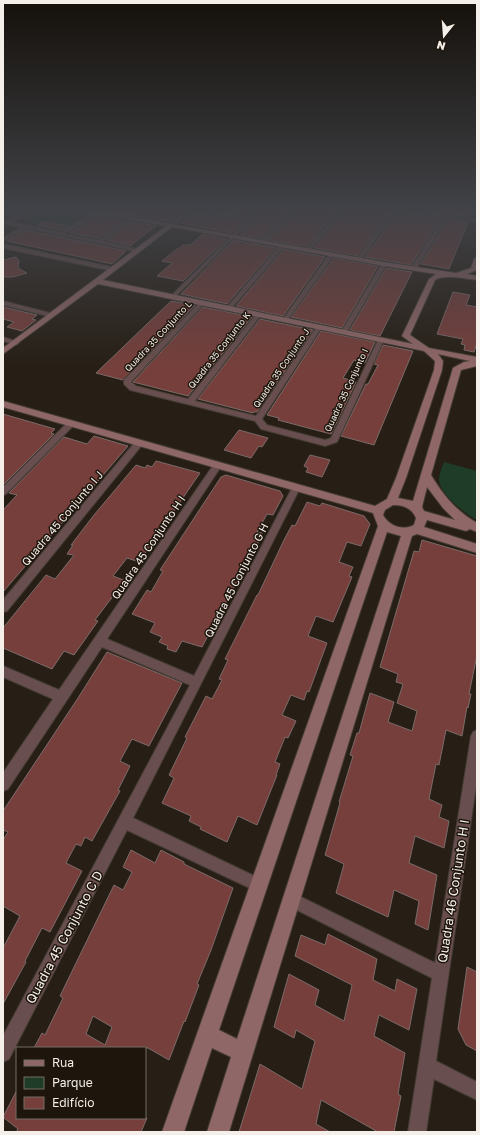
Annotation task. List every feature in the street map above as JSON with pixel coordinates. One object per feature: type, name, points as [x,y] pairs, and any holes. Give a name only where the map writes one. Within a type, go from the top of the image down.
[{"type":"street","points":[[74,261],[112,269]]},
{"type":"street","points":[[3,352],[123,261]]},
{"type":"street","points":[[172,297],[208,261]]},
{"type":"street","points":[[229,308],[269,261]]},
{"type":"street","points":[[285,320],[327,261]]},
{"type":"street","points":[[369,261],[477,278]]},
{"type":"street","points":[[414,268],[418,261]]},
{"type":"street","points":[[406,336],[432,279],[445,275],[456,275],[468,272],[474,269],[476,261]]},
{"type":"street","points":[[344,332],[384,264]]},
{"type":"street","points":[[414,268],[424,272],[432,279]]},
{"type":"street","points":[[96,281],[424,348],[477,361]]},
{"type":"street","points":[[3,303],[52,315]]},
{"type":"street","name":"Quadra 35 Conjunto L","points":[[127,382],[202,303]]},
{"type":"street","name":"Quadra 35 Conjunto K","points":[[127,382],[133,388],[190,402],[259,314]]},
{"type":"street","name":"Quadra 35 Conjunto J","points":[[258,418],[319,327]]},
{"type":"street","points":[[385,340],[406,336],[433,354],[439,361],[438,370],[429,397],[401,478],[391,501]]},
{"type":"street","points":[[3,339],[16,343]]},
{"type":"street","name":"Quadra 35 Conjunto I","points":[[258,418],[264,427],[326,442],[334,440],[385,340]]},
{"type":"street","points":[[218,1132],[400,553],[412,531],[421,522],[418,511],[425,475],[457,368],[477,361]]},
{"type":"street","points":[[429,397],[446,402]]},
{"type":"street","points":[[190,402],[258,418]]},
{"type":"street","points":[[3,405],[296,488],[381,518],[395,531],[412,531],[477,549]]},
{"type":"street","points":[[3,492],[71,424]]},
{"type":"street","name":"Quadra 45 Conjunto I J","points":[[3,608],[139,443]]},
{"type":"street","name":"Quadra 45 Conjunto H I","points":[[3,784],[217,466]]},
{"type":"street","points":[[425,475],[444,504],[459,518],[477,529]]},
{"type":"street","name":"Quadra 45 Conjunto G H","points":[[124,821],[197,683],[296,488]]},
{"type":"street","points":[[173,1132],[258,885],[381,518],[380,507],[391,501],[404,502],[418,511],[477,529]]},
{"type":"street","points":[[100,641],[197,683]]},
{"type":"street","points":[[3,671],[61,698]]},
{"type":"street","name":"Quadra 46 Conjunto H I","points":[[417,1132],[477,736]]},
{"type":"street","points":[[124,821],[258,885]]},
{"type":"street","name":"Quadra 45 Conjunto C D","points":[[3,1053],[124,821]]},
{"type":"street","points":[[292,900],[441,974]]},
{"type":"street","points":[[206,1034],[243,1052]]},
{"type":"street","points":[[427,1066],[477,1091]]},
{"type":"green space","points":[[444,462],[477,471],[477,520],[454,503],[440,485],[440,473]]},
{"type":"building","points":[[3,261],[19,261],[18,268],[27,273],[13,277],[3,277]]},
{"type":"building","points":[[98,261],[115,261],[112,264]]},
{"type":"building","points":[[162,261],[204,261],[183,281],[157,276],[172,263]]},
{"type":"building","points":[[213,261],[265,261],[227,304],[181,294]]},
{"type":"building","points":[[274,261],[322,261],[283,316],[236,306]]},
{"type":"building","points":[[332,261],[350,261],[378,266],[342,328],[291,317]]},
{"type":"building","points":[[388,261],[414,261],[411,265]]},
{"type":"building","points":[[423,261],[452,261],[449,269],[421,264]]},
{"type":"building","points":[[386,268],[412,272],[380,336],[350,330]]},
{"type":"building","points":[[453,292],[470,295],[466,305],[477,307],[477,343],[474,352],[464,350],[465,345],[461,344],[463,339],[437,334]]},
{"type":"building","points":[[171,301],[195,305],[123,380],[96,373]]},
{"type":"building","points":[[3,307],[37,315],[32,319],[36,320],[22,331],[7,327],[14,322],[3,319]]},
{"type":"building","points":[[203,307],[252,317],[188,396],[133,382]]},
{"type":"building","points":[[260,319],[313,330],[257,412],[253,413],[198,399]]},
{"type":"building","points":[[321,331],[375,342],[365,363],[354,360],[343,378],[356,382],[331,434],[278,420],[279,418],[267,415]]},
{"type":"building","points":[[383,345],[413,351],[374,445],[341,436],[366,384],[368,384],[378,365],[374,364]]},
{"type":"building","points":[[3,414],[55,429],[51,433],[54,434],[3,485]]},
{"type":"building","points":[[239,430],[268,438],[262,447],[259,446],[251,458],[224,450]]},
{"type":"building","points":[[94,436],[128,446],[3,592],[3,510],[17,495],[9,493],[64,437],[87,444]]},
{"type":"building","points":[[310,455],[330,460],[322,477],[306,472],[308,468],[304,466]]},
{"type":"building","points":[[156,461],[200,473],[139,562],[127,558],[113,576],[126,581],[120,591],[118,590],[95,620],[98,621],[74,655],[64,651],[52,669],[3,648],[3,628],[46,575],[55,579],[74,555],[67,554],[73,545],[71,545],[94,515],[136,465],[145,468],[147,465],[152,467]]},
{"type":"building","points":[[226,475],[280,491],[283,496],[273,515],[267,514],[257,532],[262,533],[260,539],[202,647],[182,641],[176,652],[167,649],[168,646],[159,642],[162,637],[150,632],[155,623],[132,614],[147,590],[151,592],[163,571],[160,570],[221,477]]},
{"type":"building","points":[[307,502],[320,506],[322,503],[364,516],[370,524],[361,546],[347,542],[339,562],[353,567],[349,576],[352,577],[333,622],[316,616],[308,636],[327,643],[309,692],[307,691],[304,700],[291,695],[282,715],[296,721],[288,738],[285,737],[275,762],[280,764],[277,775],[257,825],[238,816],[227,842],[200,829],[201,827],[189,821],[191,816],[162,803],[174,778],[169,775],[187,738],[185,737],[206,696],[212,699],[222,680],[219,679],[228,660],[225,659],[284,540],[292,525],[295,526]]},
{"type":"building","points":[[422,540],[477,556],[477,655],[469,694],[471,694],[462,736],[446,730],[439,765],[436,764],[429,799],[442,805],[439,817],[449,821],[444,848],[415,836],[409,863],[437,875],[428,930],[415,924],[419,901],[394,890],[388,917],[336,893],[344,864],[325,855],[353,756],[350,755],[357,733],[359,733],[370,693],[394,702],[388,722],[412,731],[417,711],[397,703],[403,684],[396,682],[398,674],[380,667],[414,551],[419,552]]},
{"type":"building","points":[[107,652],[182,683],[149,746],[132,739],[120,761],[130,766],[118,790],[120,791],[92,841],[85,837],[81,846],[76,844],[66,863],[82,871],[50,932],[42,928],[25,961],[26,962],[3,1004],[3,948],[20,916],[3,906],[3,840],[8,832],[3,830],[3,811]]},
{"type":"building","points":[[131,850],[155,863],[161,850],[184,862],[184,864],[233,888],[197,984],[199,985],[169,1060],[146,1047],[35,1047],[42,1033],[45,1035],[63,998],[60,996],[114,885],[123,890],[132,872],[123,867]],"holes":[[[93,1016],[112,1027],[105,1045],[86,1034]]]},
{"type":"building","points":[[328,934],[377,959],[373,980],[395,991],[397,979],[417,989],[409,1030],[379,1015],[374,1036],[405,1053],[398,1094],[401,1096],[394,1132],[378,1132],[321,1100],[316,1124],[330,1132],[239,1132],[260,1064],[302,1089],[315,1041],[296,1030],[294,1038],[274,1027],[289,974],[319,990],[315,1005],[344,1021],[352,985],[295,956],[301,935],[325,945]]},
{"type":"building","points":[[467,967],[477,972],[477,1051],[466,1045],[458,1029]]},
{"type":"building","points":[[16,1092],[16,1119],[147,1118],[141,1132],[16,1132],[18,1129],[3,1117]]}]
